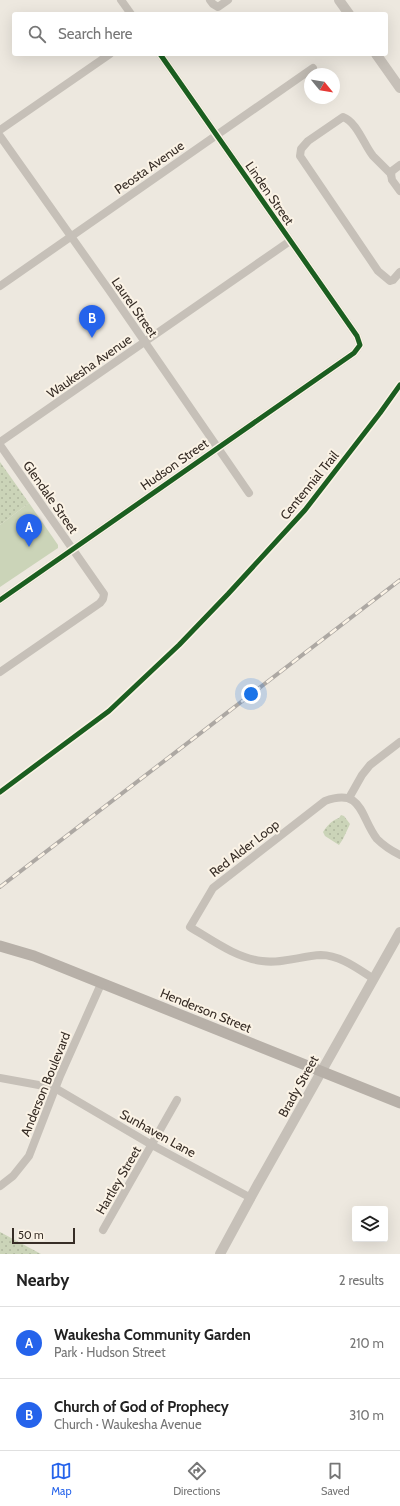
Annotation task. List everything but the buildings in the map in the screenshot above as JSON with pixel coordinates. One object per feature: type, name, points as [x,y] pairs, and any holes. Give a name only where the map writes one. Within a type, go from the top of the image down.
[{"type":"main road","name":"Henderson Street","points":[[0,946],[34,956],[400,1103]]},
{"type":"street","points":[[121,0],[130,12]]},
{"type":"street","points":[[210,0],[218,7],[228,0]]},
{"type":"street","points":[[339,0],[348,12]]},
{"type":"street","points":[[0,130],[107,56]]},
{"type":"street","name":"Linden Street","points":[[161,56],[358,336],[360,345]]},
{"type":"street","points":[[377,56],[400,88]]},
{"type":"street","name":"Peosta Avenue","points":[[0,286],[304,74]]},
{"type":"street","points":[[400,191],[392,180],[391,174],[374,156],[348,119],[343,118],[328,126],[308,141],[301,149],[300,156],[378,271],[390,281],[393,280],[400,272]]},
{"type":"street","name":"Laurel Street","points":[[0,136],[249,493]]},
{"type":"street","points":[[391,174],[392,171],[400,165]]},
{"type":"street","name":"Waukesha Avenue","points":[[0,442],[290,241]]},
{"type":"street","name":"Hudson Street","points":[[0,600],[354,353],[360,345]]},
{"type":"street","name":"Glendale Street","points":[[0,445],[104,594],[100,603],[0,672]]},
{"type":"street","points":[[400,742],[370,765],[362,775],[349,798],[358,803],[377,838],[385,846],[400,855]]},
{"type":"street","name":"Red Alder Loop","points":[[349,798],[342,797],[325,801],[219,882],[213,888],[190,927],[216,942],[252,959],[263,961],[321,955],[334,957],[344,961],[374,979]]},
{"type":"street","name":"Brady Street","points":[[220,1254],[400,932]]},
{"type":"street","name":"Anderson Boulevard","points":[[0,1186],[13,1176],[29,1156],[55,1088],[101,984]]},
{"type":"street","name":"Sunhaven Lane","points":[[0,1078],[55,1088],[152,1144],[251,1198]]},
{"type":"street","name":"Hartley Street","points":[[103,1230],[177,1100]]},
{"type":"green space","points":[[0,462],[29,503],[0,525]]},
{"type":"green space","points":[[29,503],[58,545],[58,548],[0,587],[0,525]]},
{"type":"green space","points":[[341,815],[344,816],[350,824],[339,845],[325,836],[323,832]]},
{"type":"green space","points":[[0,1232],[41,1254],[0,1254]]},
{"type":"railway","points":[[0,887],[400,580]]},
{"type":"cycle path","points":[[0,600],[354,353],[360,345],[357,336],[161,56]]},
{"type":"cycle path","name":"Centennial Trail","points":[[0,792],[109,711],[179,645],[305,510],[400,385]]},
{"type":"place","name":"Church of God of Prophecy","points":[[92,338]]},
{"type":"place","name":"Waukesha Community Garden","points":[[29,547]]}]
